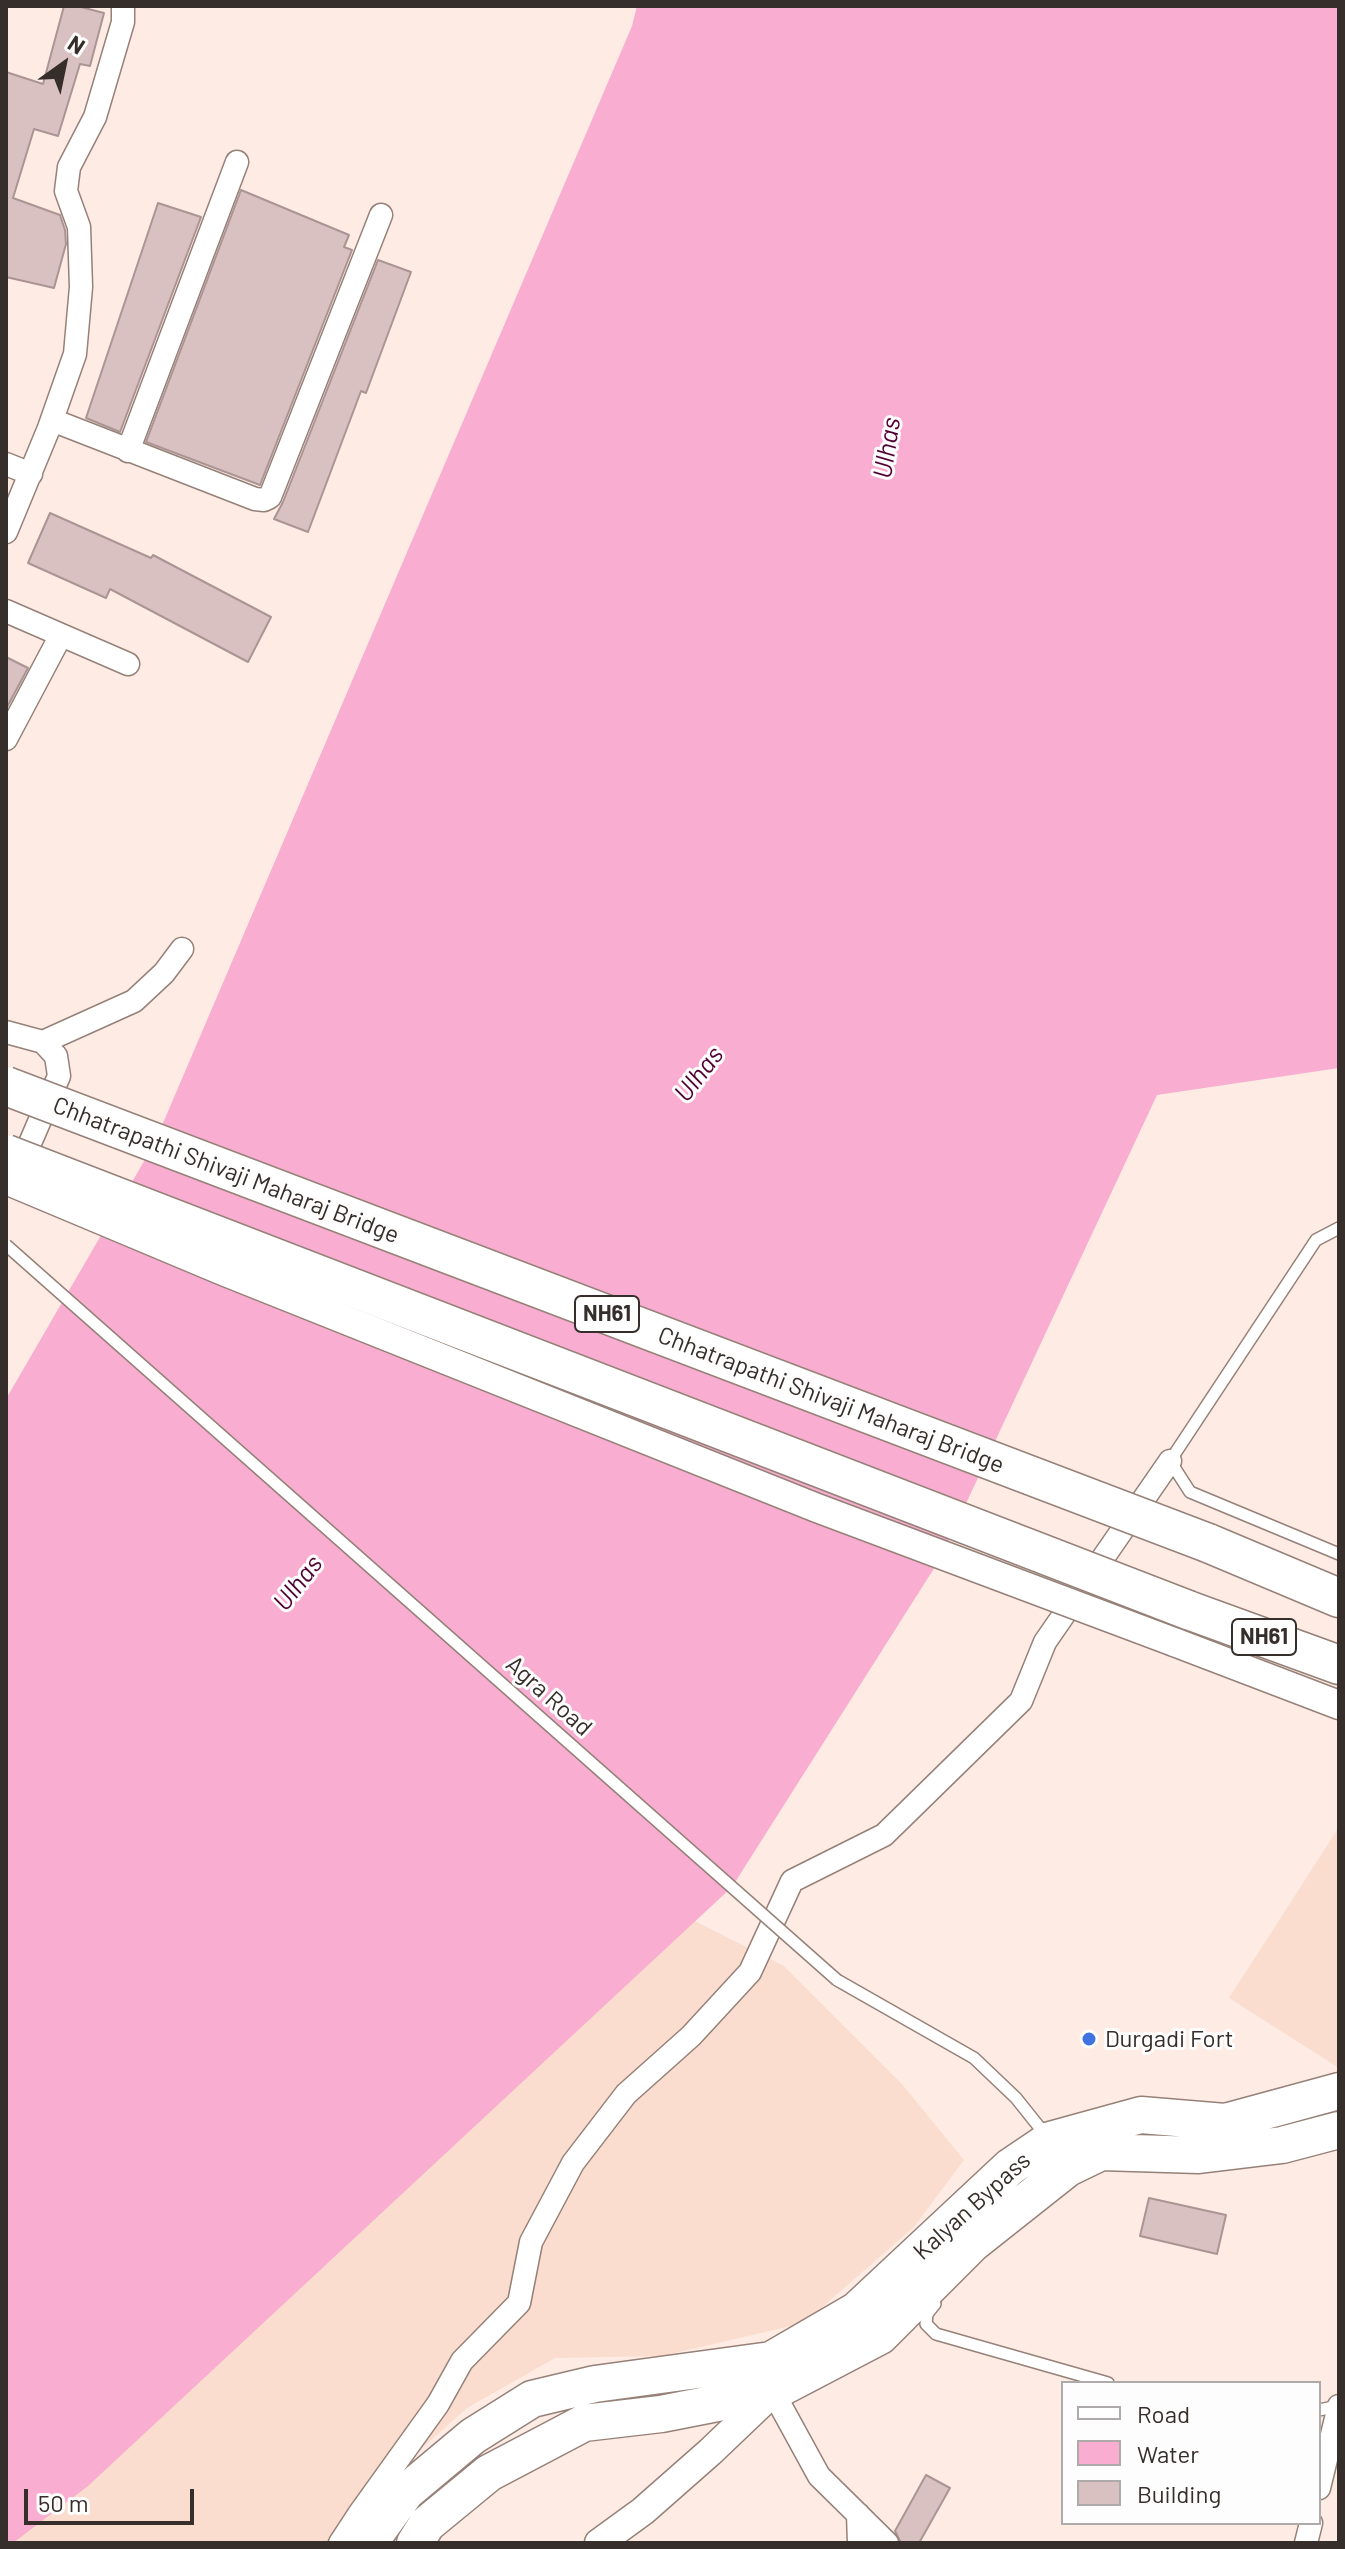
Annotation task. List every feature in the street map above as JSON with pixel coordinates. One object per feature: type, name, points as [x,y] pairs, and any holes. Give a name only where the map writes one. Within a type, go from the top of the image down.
[{"type":"highway","name":"Chhatrapathi Shivaji Maharaj Bridge","points":[[6,1086],[1208,1543],[1339,1598]]},
{"type":"highway","name":"NH61","points":[[6,1154],[1181,1626],[1339,1665]]},
{"type":"main road","name":"Kalyan Bypass","points":[[772,2376],[857,2310],[1010,2167],[1059,2154],[1141,2115],[1225,2122],[1339,2091]]},
{"type":"main road","name":"Kalyan Bypass","points":[[772,2376],[880,2336],[965,2260],[1059,2154],[1199,2155],[1282,2145],[1339,2130]]},
{"type":"main road","points":[[369,2543],[406,2492],[473,2436],[532,2399],[595,2384],[714,2385],[772,2376]]},
{"type":"main road","points":[[415,2543],[427,2524],[489,2473],[584,2423],[661,2414],[714,2385]]},
{"type":"street","points":[[6,532],[75,354],[81,287],[79,227],[66,191],[69,167],[95,117],[123,22],[123,6]]},
{"type":"street","points":[[128,451],[237,162]]},
{"type":"street","points":[[50,424],[255,499],[270,497],[381,215]]},
{"type":"street","points":[[6,464],[31,474]]},
{"type":"street","points":[[6,611],[128,664]]},
{"type":"street","points":[[6,739],[61,635]]},
{"type":"street","points":[[43,1042],[134,1001],[164,973],[182,949]]},
{"type":"street","points":[[6,1032],[43,1042],[56,1056],[59,1076],[6,1195]]},
{"type":"street","points":[[6,1180],[223,1271],[802,1502],[1181,1626],[1339,1705]]},
{"type":"street","points":[[340,2543],[438,2404],[462,2361],[519,2303],[531,2242],[573,2163],[617,2105],[691,2036],[750,1972],[792,1881],[884,1835],[1021,1701],[1045,1642],[1170,1461]]},
{"type":"street","points":[[599,2543],[643,2511],[710,2452],[772,2376],[819,2476],[887,2543]]},
{"type":"street","points":[[1321,2480],[1339,2406]]},
{"type":"street","points":[[430,2543],[459,2507],[505,2472]]},
{"type":"street","points":[[858,2514],[859,2543]]},
{"type":"lane","points":[[1339,1228],[1316,1240],[1170,1461],[1190,1492],[1339,1554]]},
{"type":"lane","name":"Agra Road","points":[[6,1245],[837,1980],[974,2058],[1016,2098],[1059,2154]]},
{"type":"lane","points":[[942,2294],[927,2314],[926,2324],[936,2334],[1101,2381]]},
{"type":"shaded area","points":[[1339,1827],[1339,2068],[1229,1998]]},
{"type":"shaded area","points":[[677,1912],[784,1966],[902,2084],[964,2160],[914,2227],[804,2323],[662,2356],[555,2358],[467,2408],[346,2516],[328,2543],[6,2543],[6,2523]]},
{"type":"water","name":"Ulhas","points":[[637,6],[1339,6],[1339,1068],[1157,1095],[940,1559],[732,1887],[88,2486],[13,2543],[6,2543],[6,1399],[154,1144],[632,26]]},
{"type":"building","points":[[64,6],[104,13],[90,66],[80,64],[58,136],[34,129],[13,198],[60,215],[66,244],[54,288],[6,277],[6,72],[43,84]]},
{"type":"building","points":[[241,190],[349,235],[344,247],[352,250],[260,485],[146,442]]},
{"type":"building","points":[[158,203],[201,217],[120,432],[86,418]]},
{"type":"building","points":[[378,260],[411,272],[366,393],[361,391],[308,532],[274,519]]},
{"type":"building","points":[[50,513],[151,558],[153,555],[271,617],[248,662],[110,589],[106,598],[28,563]]},
{"type":"building","points":[[6,657],[28,668],[6,709]]},
{"type":"building","points":[[1149,2198],[1226,2215],[1217,2254],[1140,2236]]},
{"type":"building","points":[[926,2475],[950,2488],[919,2543],[901,2543],[895,2531]]},
{"type":"place","name":"Durgadi Fort","points":[[1089,2039]]}]
